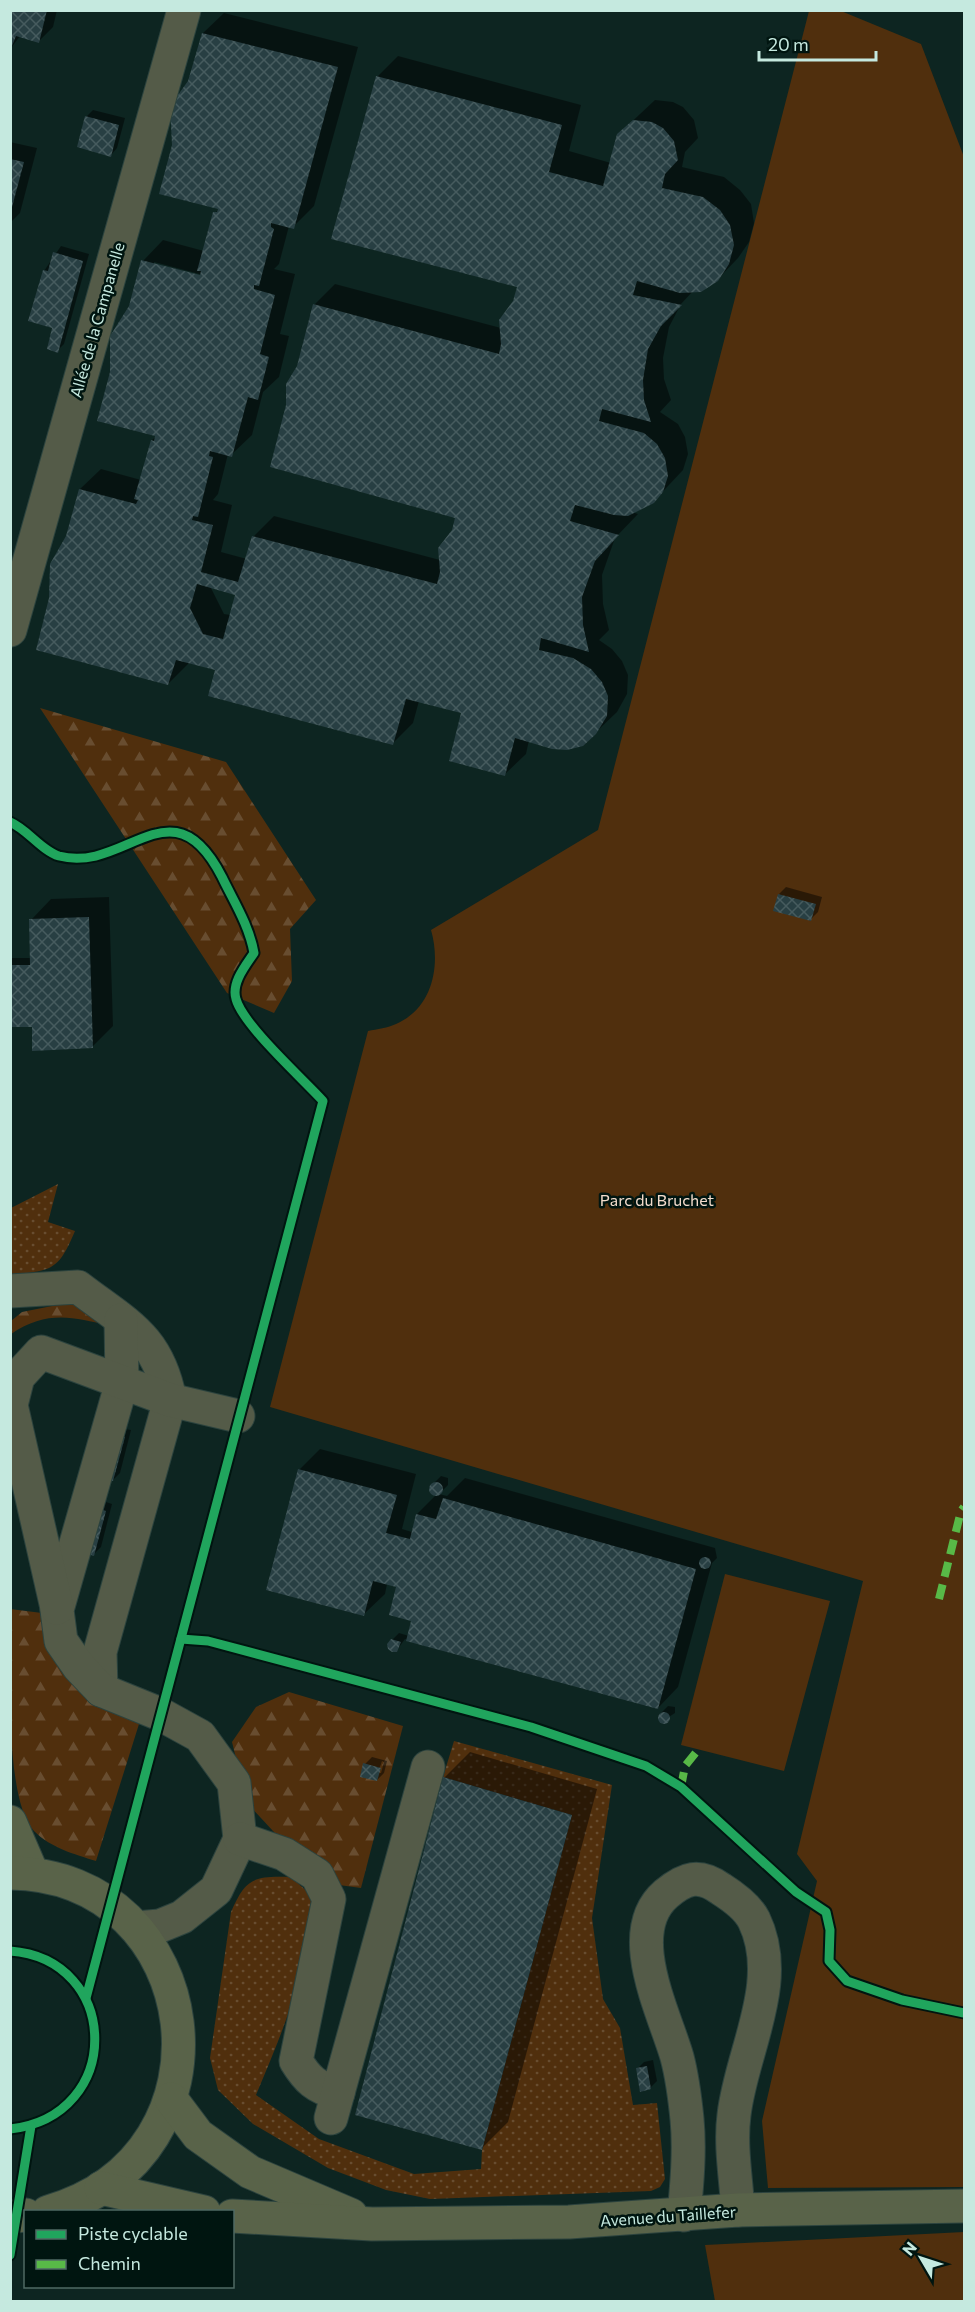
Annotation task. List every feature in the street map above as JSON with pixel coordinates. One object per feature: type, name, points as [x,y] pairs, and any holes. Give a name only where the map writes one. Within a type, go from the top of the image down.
[{"type":"main road","points":[[10,1822],[22,1873],[59,1879],[89,1892],[136,1928],[168,1980],[177,2010],[178,2071],[171,2099],[159,2126],[143,2150],[124,2170],[101,2188],[81,2200],[51,2210]]},
{"type":"main road","name":"Avenue du Taillefer","points":[[171,2099],[198,2135],[250,2172],[372,2224]]},
{"type":"main road","points":[[101,2188],[200,2210]]},
{"type":"main road","name":"Avenue du Taillefer","points":[[234,2216],[372,2224],[604,2222],[738,2210],[964,2206]]},
{"type":"lane","name":"Allée de la Campanelle","points":[[10,630],[184,10]]},
{"type":"lane","points":[[10,1291],[78,1287],[142,1337],[158,1358],[148,1391],[57,1610]]},
{"type":"lane","points":[[90,1678],[100,1652],[148,1391],[122,1320]]},
{"type":"lane","points":[[136,1928],[160,1926],[182,1917],[216,1890],[240,1839],[234,1783],[200,1736],[90,1678],[62,1641],[11,1405],[18,1377],[41,1352],[148,1391],[238,1416]]},
{"type":"lane","points":[[240,1839],[284,1854],[317,1875],[329,1899],[296,2061],[308,2079],[322,2090],[335,2106],[428,1767]]},
{"type":"lane","points":[[684,2215],[687,2121],[677,2059],[656,1993],[647,1946],[647,1925],[663,1897],[683,1880],[708,1879],[731,1896],[753,1918],[762,1943],[765,1971],[755,2030],[734,2115],[738,2210]]},
{"type":"green space","name":"Parc du Bruchet","points":[[809,11],[841,11],[921,44],[964,157],[964,2187],[768,2188],[762,2121],[817,1881],[797,1854],[863,1581],[270,1407],[368,1031],[393,1025],[409,1017],[426,996],[434,971],[434,943],[431,930],[598,830]]},
{"type":"green space","points":[[40,708],[226,762],[316,900],[290,929],[292,981],[274,1013],[227,993]]},
{"type":"green space","points":[[58,1184],[48,1222],[75,1231],[64,1254],[52,1266],[45,1269],[11,1275],[11,1208]]},
{"type":"green space","points":[[67,1303],[102,1313],[109,1326],[71,1318],[59,1318],[35,1322],[11,1334],[11,1321],[22,1312]]},
{"type":"green space","points":[[725,1574],[830,1601],[784,1771],[681,1745]]},
{"type":"green space","points":[[10,1609],[50,1614],[87,1694],[139,1724],[96,1861],[63,1850],[48,1842],[34,1831],[24,1814],[17,1789],[13,1759]]},
{"type":"green space","points":[[289,1692],[403,1726],[361,1888],[339,1885],[286,1845],[247,1803],[232,1742],[256,1707]]},
{"type":"green space","points":[[454,1741],[612,1785],[592,1918],[603,1999],[620,2028],[633,2105],[657,2103],[665,2179],[660,2187],[651,2191],[430,2199],[386,2190],[328,2168],[253,2124],[218,2090],[210,2058],[231,1912],[236,1900],[247,1885],[253,1881],[269,1877],[291,1877],[311,1895],[306,1947],[294,1998],[256,2095],[319,2139],[414,2174],[481,2169],[482,2150],[572,1815],[443,1777]]},
{"type":"green space","points":[[964,2232],[964,2301],[715,2301],[705,2245]]},
{"type":"building","points":[[10,10],[47,10],[39,43],[16,36],[10,51]]},
{"type":"building","points":[[202,33],[338,67],[294,229],[271,223],[274,229],[259,286],[254,285],[254,289],[275,295],[260,354],[269,357],[258,400],[248,397],[232,457],[210,451],[209,456],[213,457],[198,517],[193,516],[192,520],[213,525],[201,572],[238,582],[252,536],[437,584],[440,572],[438,548],[452,530],[455,518],[270,467],[286,405],[286,384],[297,366],[313,304],[499,354],[501,344],[499,320],[513,301],[517,287],[331,239],[376,76],[562,125],[549,172],[603,186],[617,134],[633,120],[652,122],[663,128],[674,141],[678,160],[665,174],[662,188],[703,197],[720,210],[730,225],[734,245],[729,264],[718,281],[701,292],[680,293],[637,281],[633,295],[682,305],[661,326],[648,349],[643,380],[644,400],[651,422],[602,409],[599,421],[644,433],[657,444],[665,458],[668,476],[663,492],[654,503],[628,516],[614,515],[575,505],[570,521],[619,535],[595,561],[582,597],[583,625],[589,652],[541,638],[539,650],[573,658],[591,669],[602,682],[608,696],[607,716],[596,734],[583,746],[567,750],[552,749],[515,738],[505,776],[449,761],[461,713],[406,699],[393,745],[208,696],[215,670],[176,660],[168,685],[36,650],[49,598],[50,564],[66,536],[79,489],[136,504],[138,500],[134,499],[151,440],[154,441],[155,436],[97,421],[110,372],[110,336],[129,306],[141,260],[200,275],[201,271],[197,271],[213,212],[217,212],[218,209],[159,194],[172,145],[170,106],[188,81]],"holes":[[[197,584],[235,595],[223,639],[203,634],[190,608]]]},
{"type":"building","points":[[85,116],[119,125],[111,157],[77,147]]},
{"type":"building","points":[[10,159],[24,162],[11,211],[10,210]]},
{"type":"building","points":[[53,252],[83,261],[58,353],[47,349],[52,328],[28,321],[43,270],[48,271]]},
{"type":"building","points":[[778,894],[816,904],[811,921],[773,911]]},
{"type":"building","points":[[89,917],[93,1048],[32,1051],[32,1027],[10,1027],[10,965],[30,965],[29,919]]},
{"type":"building","points":[[117,1435],[125,1437],[113,1481],[105,1479]]},
{"type":"building","points":[[298,1469],[397,1495],[386,1533],[410,1539],[416,1514],[436,1519],[443,1498],[696,1569],[658,1709],[406,1641],[411,1621],[389,1615],[396,1587],[373,1581],[364,1616],[266,1590]]},
{"type":"building","points":[[436,1482],[441,1484],[443,1489],[441,1494],[436,1496],[431,1494],[429,1489],[431,1484]]},
{"type":"building","points":[[97,1508],[106,1511],[94,1556],[85,1553]]},
{"type":"building","points":[[705,1557],[711,1563],[705,1569],[699,1563]]},
{"type":"building","points":[[391,1639],[401,1642],[397,1652],[388,1649],[387,1644]]},
{"type":"building","points":[[666,1712],[670,1718],[666,1724],[662,1724],[658,1716]]},
{"type":"building","points":[[363,1763],[381,1768],[377,1781],[360,1777]]},
{"type":"building","points":[[443,1777],[572,1815],[482,2150],[355,2115]]},
{"type":"building","points":[[647,2066],[651,2089],[640,2092],[636,2068]]},
{"type":"marked path","points":[[939,1599],[961,1511],[964,1507]]},
{"type":"marked path","points":[[681,1787],[685,1766],[698,1750]]},
{"type":"cycle path","points":[[10,822],[47,850],[59,856],[83,858],[106,853],[147,836],[166,832],[185,835],[203,849],[222,877],[241,914],[252,943],[254,953],[237,981],[235,993],[241,1010],[261,1037],[323,1101],[86,1998]]},
{"type":"cycle path","points":[[181,1639],[208,1641],[531,1727],[646,1766],[681,1787],[796,1892],[826,1912],[830,1930],[829,1961],[847,1981],[902,2000],[964,2013]]},
{"type":"cycle path","points":[[10,1951],[47,1960],[73,1980],[89,2007],[95,2038],[90,2069],[74,2097],[48,2118],[10,2129]]},
{"type":"cycle path","points":[[10,2255],[31,2126]]}]
